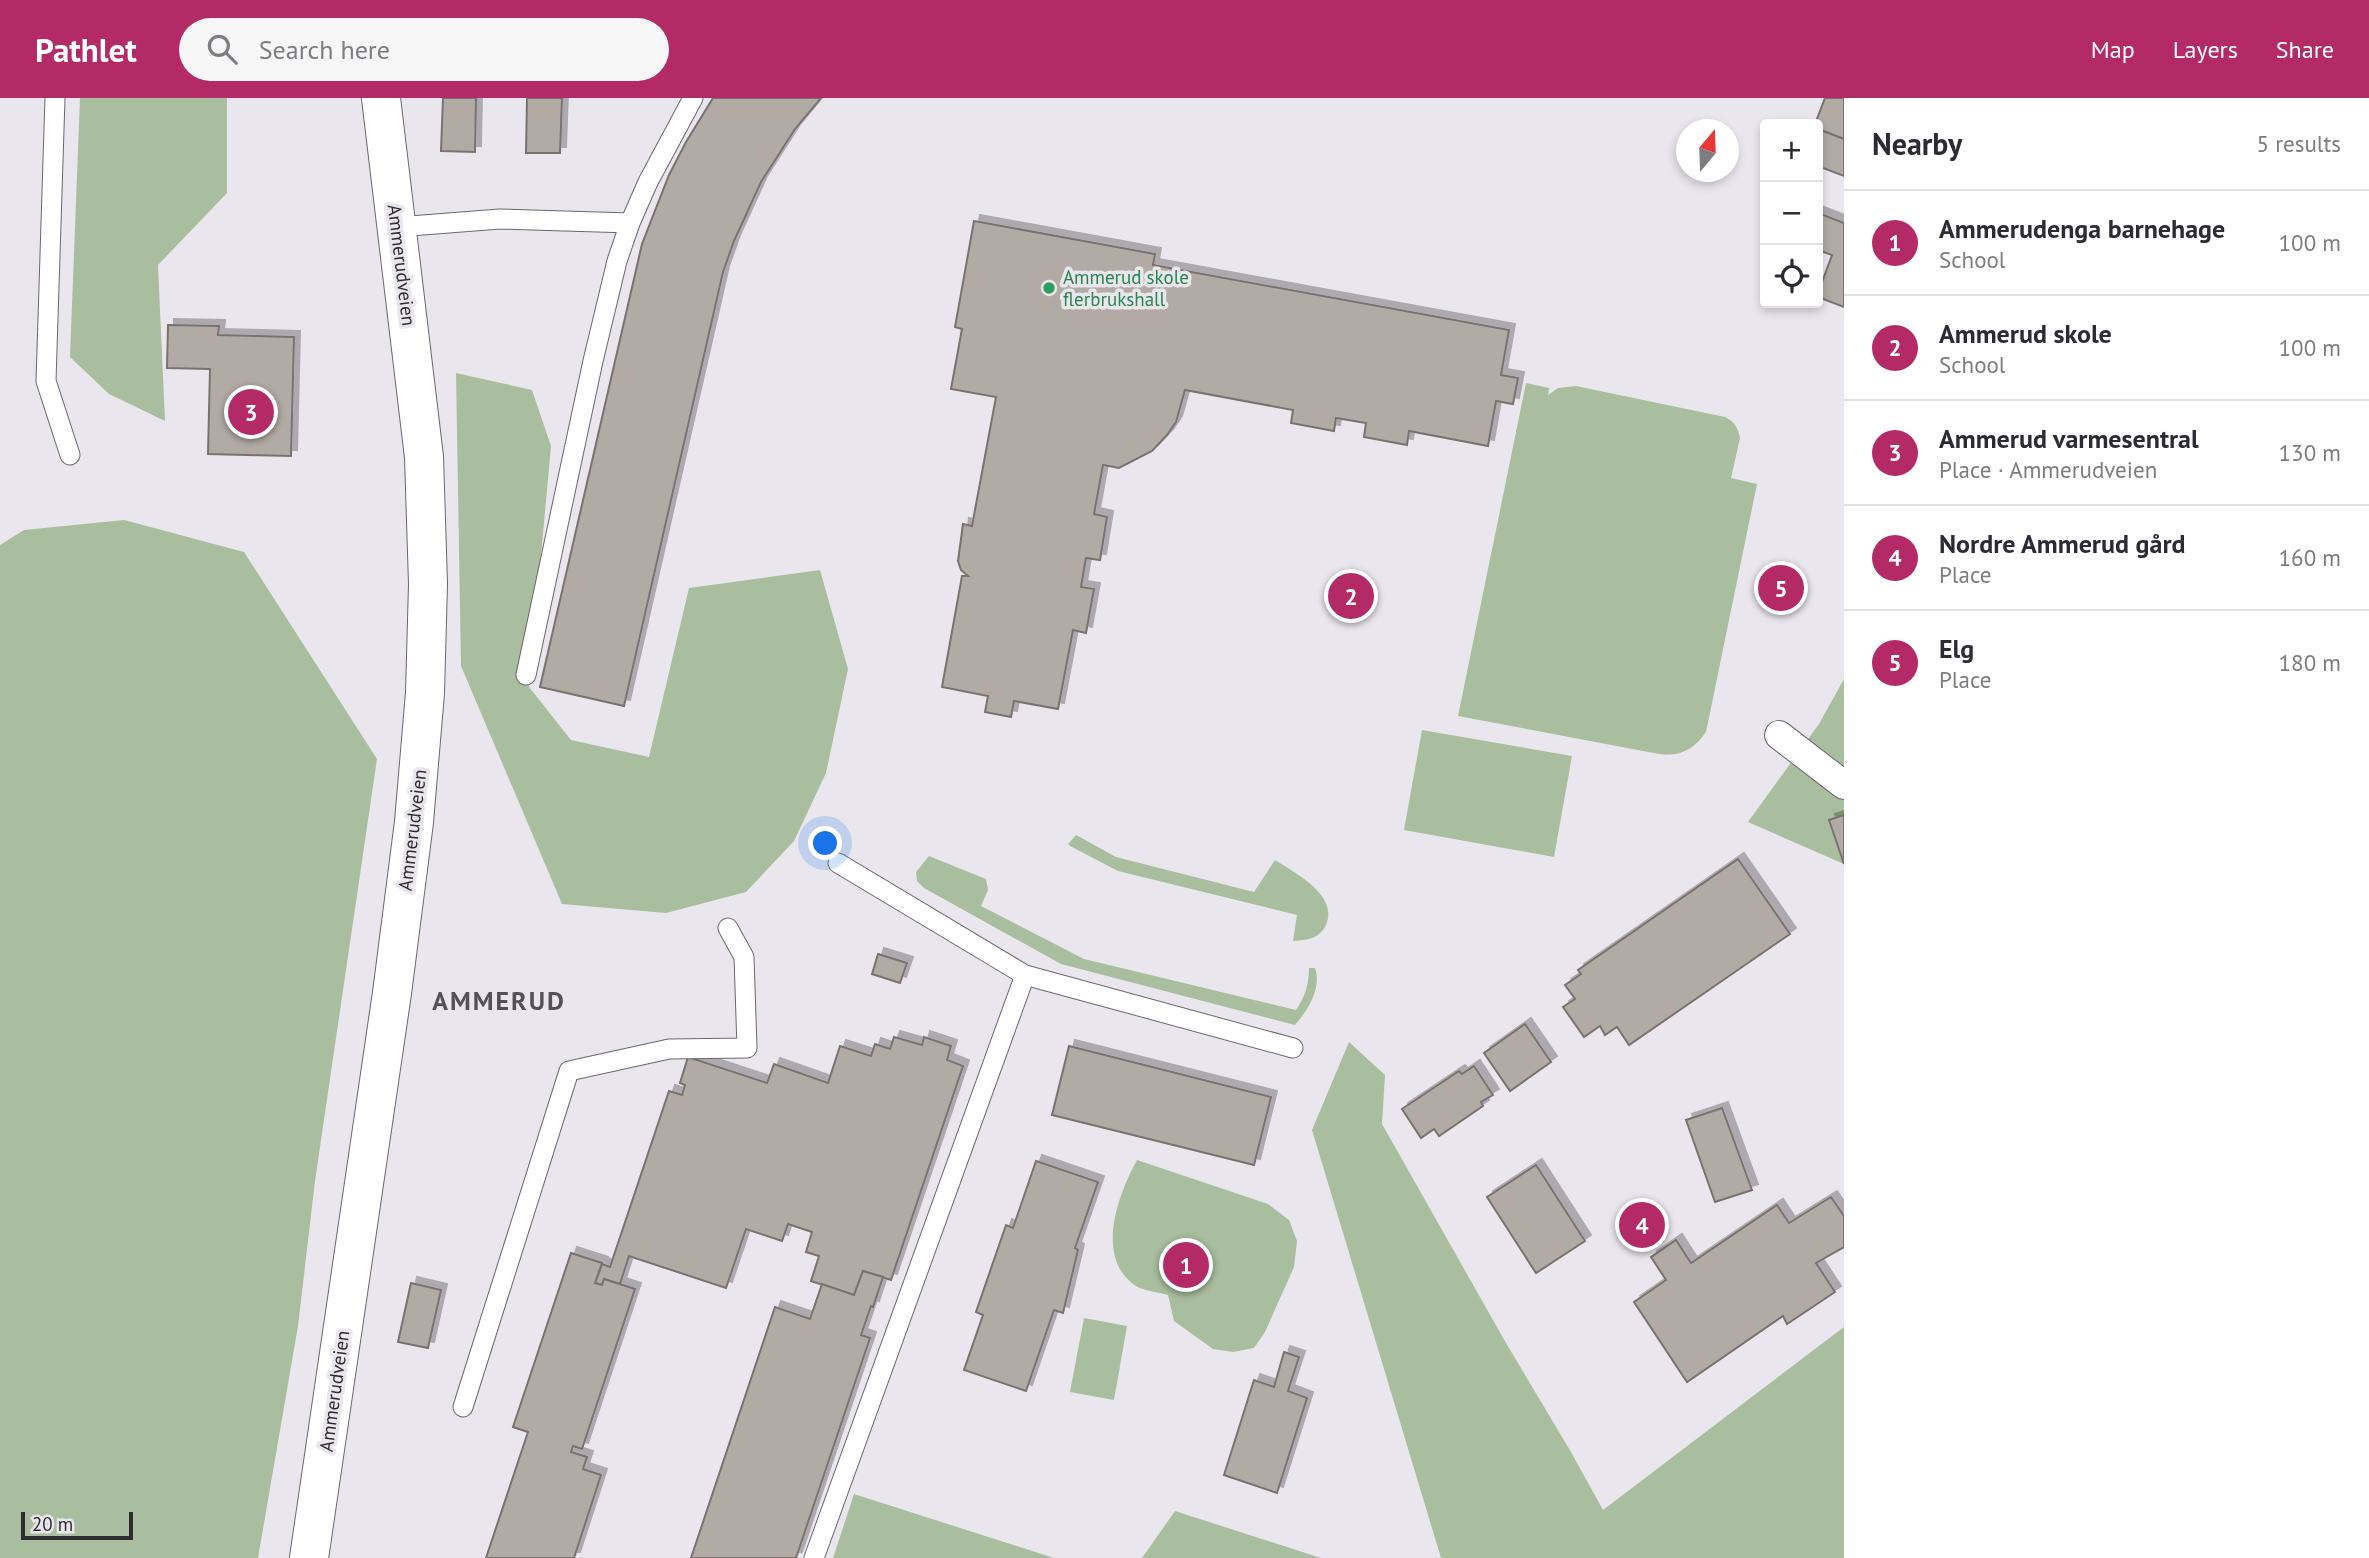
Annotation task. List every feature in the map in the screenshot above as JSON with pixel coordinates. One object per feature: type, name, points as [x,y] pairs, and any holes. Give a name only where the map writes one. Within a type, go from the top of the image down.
[{"type":"street","name":"Ammerudveien","points":[[309,1558],[392,993],[417,794],[425,705],[428,584],[424,457],[381,98]]},
{"type":"street","points":[[1779,735],[1844,785]]},
{"type":"lane","points":[[55,98],[46,381],[70,455]]},
{"type":"lane","points":[[526,675],[617,261],[648,182],[693,98]]},
{"type":"lane","points":[[397,227],[500,219],[630,223]]},
{"type":"lane","points":[[838,863],[1025,975],[1293,1048]]},
{"type":"lane","points":[[463,1407],[569,1072],[668,1049],[747,1048],[744,957],[728,928]]},
{"type":"lane","points":[[814,1558],[1025,975]]},
{"type":"green space","points":[[80,98],[227,98],[227,193],[158,265],[165,421],[109,394],[70,357]]},
{"type":"green space","points":[[456,373],[532,390],[551,446],[529,687],[571,740],[649,757],[689,588],[820,570],[848,669],[826,773],[794,841],[746,892],[666,913],[562,904],[461,666]]},
{"type":"green space","points":[[1526,383],[1549,388],[1548,395],[1558,388],[1576,386],[1725,417],[1738,431],[1740,438],[1731,478],[1757,484],[1706,732],[1697,743],[1680,753],[1659,754],[1458,716]]},
{"type":"green space","points":[[124,520],[244,552],[377,759],[315,1181],[298,1326],[258,1558],[0,1558],[0,545],[24,530]]},
{"type":"green space","points":[[1844,679],[1844,864],[1748,822],[1819,724]]},
{"type":"green space","points":[[1422,730],[1572,756],[1554,857],[1404,830]]},
{"type":"green space","points":[[1076,835],[1116,857],[1254,892],[1275,860],[1303,878],[1321,895],[1328,914],[1326,925],[1316,936],[1293,941],[1297,915],[1118,871],[1070,846],[1068,844]]},
{"type":"green space","points":[[929,856],[986,879],[988,890],[981,906],[1084,959],[1296,1010],[1306,990],[1309,968],[1315,968],[1315,991],[1305,1013],[1295,1025],[1061,964],[924,888],[917,881],[916,872]]},
{"type":"green space","points":[[1349,1042],[1385,1075],[1382,1124],[1603,1510],[1844,1327],[1844,1558],[1441,1558],[1312,1130]]},
{"type":"green space","points":[[1137,1160],[1268,1204],[1289,1220],[1297,1241],[1294,1267],[1265,1332],[1254,1348],[1233,1352],[1213,1349],[1174,1321],[1168,1295],[1139,1288],[1123,1274],[1113,1243],[1114,1226],[1117,1208]]},
{"type":"green space","points":[[1084,1318],[1127,1326],[1114,1400],[1070,1392]]},
{"type":"green space","points":[[854,1494],[1054,1558],[833,1558]]},
{"type":"green space","points":[[1175,1511],[1321,1558],[1142,1558]]},
{"type":"building","points":[[443,98],[476,98],[475,152],[441,151]]},
{"type":"building","points":[[527,98],[562,98],[560,153],[526,153]]},
{"type":"building","points":[[713,98],[821,98],[795,129],[761,182],[723,272],[624,706],[540,687],[642,244],[669,175]]},
{"type":"building","points":[[1825,98],[1844,98],[1844,139],[1823,131],[1823,119],[1817,119]]},
{"type":"building","points":[[1823,131],[1844,139],[1844,176],[1823,168]]},
{"type":"building","points":[[1823,215],[1844,223],[1844,307],[1823,299],[1823,279],[1832,255],[1823,252]]},
{"type":"building","points":[[974,221],[1155,254],[1153,265],[1509,330],[1501,375],[1518,378],[1513,404],[1496,401],[1488,446],[1409,431],[1407,445],[1364,437],[1366,423],[1336,418],[1334,431],[1291,423],[1293,410],[1185,390],[1176,422],[1152,451],[1119,468],[1103,465],[1094,514],[1107,517],[1100,560],[1086,558],[1081,587],[1094,589],[1086,633],[1073,630],[1058,709],[1014,701],[1011,717],[985,712],[988,696],[942,687],[962,576],[968,576],[961,570],[958,561],[963,524],[972,526],[996,397],[951,389],[962,329],[955,327]]},
{"type":"building","points":[[168,325],[219,326],[218,335],[294,337],[291,456],[208,454],[210,369],[167,368]]},
{"type":"building","points":[[1844,815],[1844,864],[1829,820]]},
{"type":"building","points":[[1738,859],[1790,934],[1629,1045],[1617,1027],[1605,1035],[1600,1026],[1584,1037],[1563,1007],[1575,999],[1565,985],[1581,974],[1578,970]]},
{"type":"building","points":[[878,954],[907,963],[900,983],[872,974]]},
{"type":"building","points":[[1525,1024],[1551,1062],[1510,1091],[1484,1053]]},
{"type":"building","points":[[894,1037],[922,1045],[924,1037],[951,1046],[947,1060],[963,1066],[891,1280],[863,1271],[854,1295],[811,1281],[819,1256],[806,1252],[812,1232],[788,1224],[782,1241],[746,1229],[726,1288],[629,1256],[620,1284],[604,1279],[602,1285],[595,1283],[602,1264],[610,1267],[669,1091],[682,1095],[685,1085],[680,1083],[688,1057],[767,1083],[774,1064],[828,1083],[840,1046],[871,1056],[875,1044],[890,1049]]},
{"type":"building","points":[[1069,1046],[1271,1097],[1254,1165],[1052,1115]]},
{"type":"building","points":[[1474,1066],[1493,1095],[1481,1102],[1483,1106],[1439,1136],[1434,1129],[1421,1138],[1402,1109],[1459,1071],[1462,1074]]},
{"type":"building","points":[[1722,1108],[1752,1190],[1715,1202],[1686,1120]]},
{"type":"building","points":[[1036,1161],[1098,1182],[1075,1248],[1078,1250],[1063,1313],[1054,1310],[1026,1391],[964,1370],[983,1315],[976,1312],[1006,1225],[1013,1228]]},
{"type":"building","points":[[1536,1165],[1585,1241],[1536,1273],[1487,1197]]},
{"type":"building","points":[[1831,1197],[1844,1216],[1844,1247],[1816,1263],[1835,1292],[1787,1324],[1783,1316],[1687,1382],[1634,1302],[1666,1280],[1651,1257],[1676,1240],[1691,1263],[1777,1205],[1789,1223]]},
{"type":"building","points":[[571,1253],[602,1263],[595,1283],[602,1285],[604,1279],[635,1289],[582,1449],[573,1446],[571,1452],[587,1457],[583,1469],[601,1475],[574,1558],[486,1558],[528,1432],[513,1427]]},
{"type":"building","points":[[863,1271],[883,1277],[861,1335],[870,1338],[796,1558],[691,1558],[775,1307],[810,1319],[822,1284],[854,1295]]},
{"type":"building","points":[[411,1283],[441,1290],[428,1348],[398,1342]]},
{"type":"building","points":[[1284,1352],[1299,1357],[1288,1391],[1307,1398],[1277,1493],[1224,1475],[1254,1380],[1274,1387]]},
{"type":"place","name":"Ammerud skole flerbrukshall","points":[[1049,288]]},
{"type":"place","name":"Ammerud varmesentral","points":[[251,412]]},
{"type":"place","name":"Elg","points":[[1781,588]]},
{"type":"place","name":"Ammerud skole","points":[[1351,596]]},
{"type":"place","name":"Nordre Ammerud gård","points":[[1642,1225]]},
{"type":"place","name":"Ammerudenga barnehage","points":[[1186,1265]]},
{"type":"district","name":"AMMERUD","points":[[499,1001]]}]
